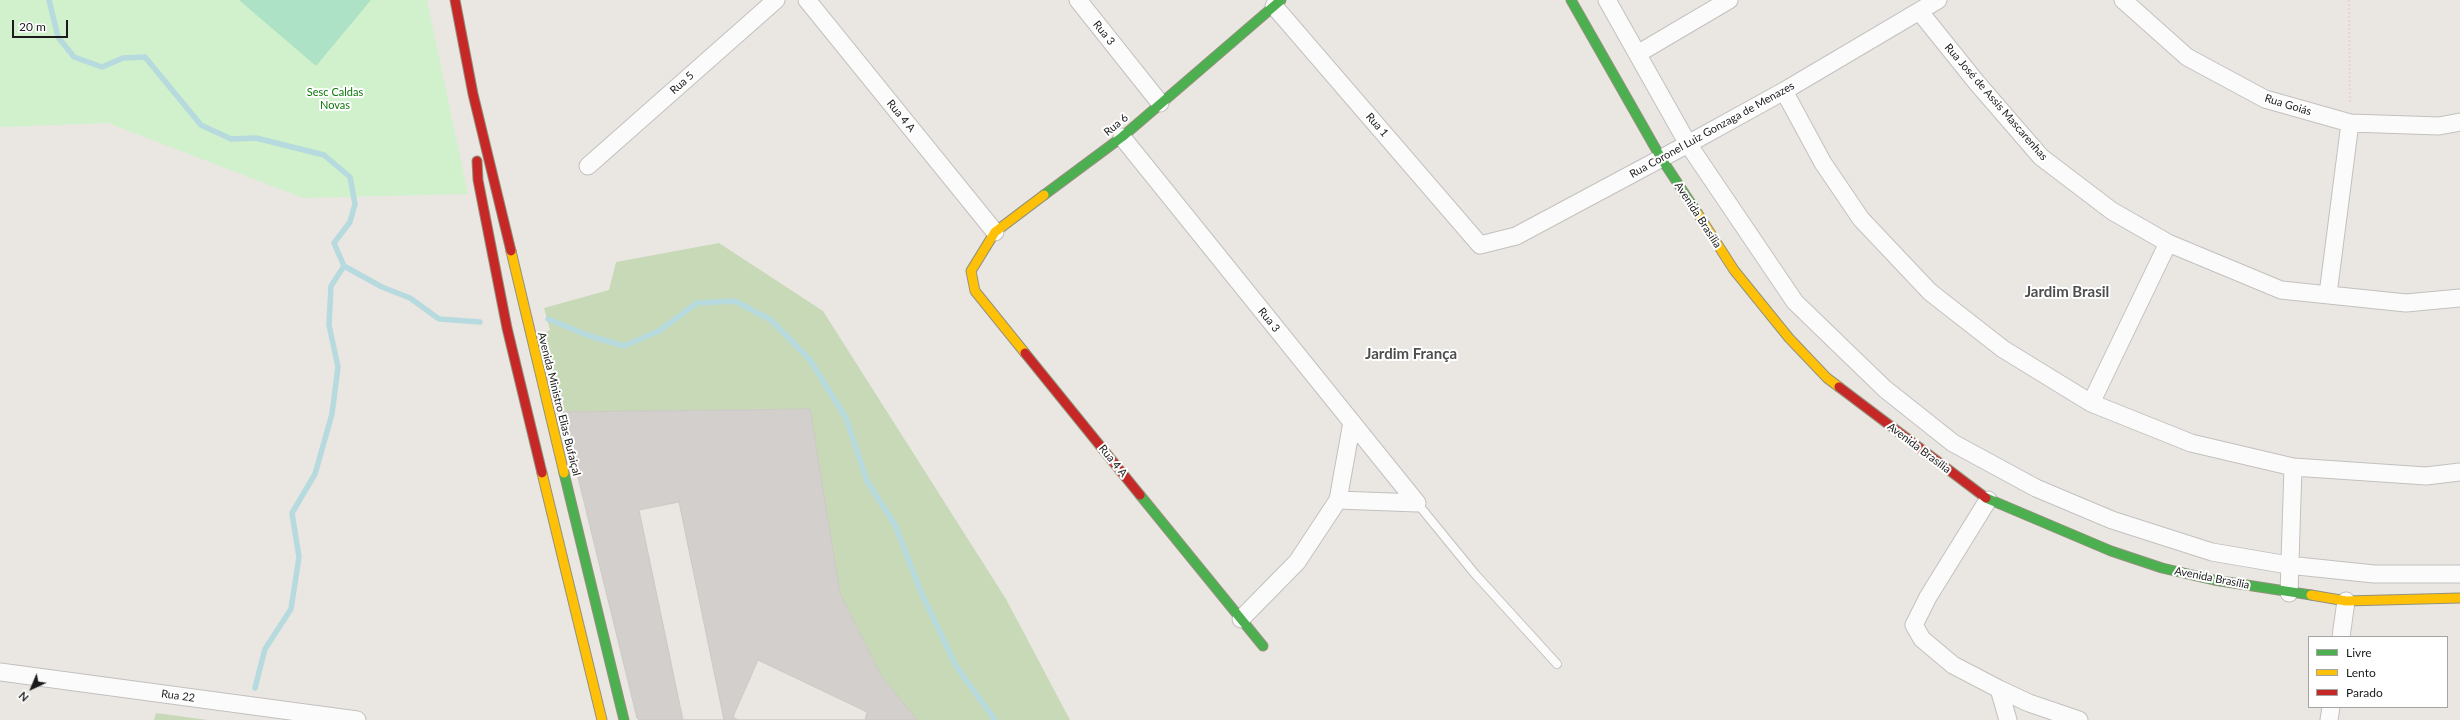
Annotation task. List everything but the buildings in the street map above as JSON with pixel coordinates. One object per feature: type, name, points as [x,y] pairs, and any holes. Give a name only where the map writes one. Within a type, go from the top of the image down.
[{"type":"street","name":"Avenida Ministro Elias Bufaiçal","points":[[455,0],[473,94],[624,720]]},
{"type":"street","name":"Rua 5","points":[[588,166],[776,0]]},
{"type":"street","name":"Rua 4 A","points":[[807,0],[995,232]]},
{"type":"street","name":"Rua 3","points":[[1078,0],[1160,102]]},
{"type":"street","name":"Avenida Brasília","points":[[1571,0],[1660,158],[1734,270],[1789,338],[1827,378],[1988,500],[2112,551],[2162,568],[2289,593],[2346,600],[2460,598]]},
{"type":"street","points":[[1607,0],[1639,53],[1688,144],[1795,302],[1885,389],[1953,443],[2036,488],[2112,520],[2212,552],[2288,565],[2374,574],[2460,574]]},
{"type":"street","points":[[1639,53],[1729,0]]},
{"type":"street","name":"Rua Coronel Luiz Gonzaga de Menazes","points":[[1480,245],[1516,236],[1688,144],[1784,91],[1938,0]]},
{"type":"street","name":"Rua Goiás","points":[[2123,0],[2187,56],[2265,99],[2350,123],[2439,126],[2460,122]]},
{"type":"street","name":"Rua 6","points":[[971,271],[995,232],[1122,137],[1160,102],[1278,3]]},
{"type":"street","name":"Rua 1","points":[[1278,3],[1480,245]]},
{"type":"street","name":"Rua José de Assis Mascarenhas","points":[[1920,12],[1977,83],[2041,157],[2112,211],[2168,243],[2282,290],[2406,303],[2460,298]]},
{"type":"street","points":[[1784,91],[1823,163],[1861,219],[1930,292],[2003,349],[2091,403],[2191,443],[2293,467],[2426,476],[2460,472]]},
{"type":"street","name":"Avenida Ministro Elias Bufaiçal","points":[[473,94],[478,180],[507,328],[602,720]]},
{"type":"street","points":[[2328,294],[2350,123]]},
{"type":"street","name":"Rua 3","points":[[1122,137],[1417,503]]},
{"type":"street","points":[[2091,403],[2168,243]]},
{"type":"street","name":"Rua 4 A","points":[[971,271],[975,291],[1263,646]]},
{"type":"street","points":[[1241,619],[1297,562],[1338,500],[1352,422]]},
{"type":"street","points":[[2289,593],[2288,565],[2293,467]]},
{"type":"street","points":[[1338,500],[1417,503]]},
{"type":"street","points":[[1988,500],[1928,597],[1914,625],[1922,640],[1953,666],[2029,703],[2079,720]]},
{"type":"street","points":[[2341,636],[2346,600]]},
{"type":"street","name":"Rua 22","points":[[0,672],[357,720]]},
{"type":"street","points":[[2000,689],[2008,720]]},
{"type":"street","points":[[2329,720],[2331,708]]},
{"type":"lane","points":[[1417,503],[1475,574],[1557,664]]},
{"type":"path","points":[[2349,0],[2350,123]]},
{"type":"green space","name":"Sesc Caldas Novas","points":[[0,0],[427,0],[468,194],[303,198],[108,123],[0,127]]},
{"type":"green space","points":[[239,0],[371,0],[316,66]]},
{"type":"green space","points":[[719,243],[823,311],[1006,599],[1070,720],[917,720],[880,674],[840,594],[810,409],[562,412],[542,334],[550,330],[544,308],[609,290],[616,262]]},
{"type":"green space","points":[[156,713],[208,720],[154,720]]},
{"type":"waterway","points":[[49,0],[58,37],[74,57],[102,67],[123,58],[145,57],[201,125],[231,139],[256,138],[324,155],[350,177],[355,204],[350,222],[334,243],[344,266],[382,287],[410,298],[439,319],[480,322]]},
{"type":"waterway","points":[[255,688],[265,649],[291,609],[299,557],[292,513],[315,474],[332,414],[338,367],[329,325],[331,286],[344,266]]},
{"type":"waterway","points":[[548,319],[587,335],[624,346],[659,331],[697,303],[735,301],[771,320],[810,360],[846,418],[867,481],[895,525],[921,592],[956,666],[995,720]]},
{"type":"traffic: fast","points":[[1044,195],[1122,137],[1281,0]]},
{"type":"traffic: fast","points":[[1571,0],[1661,158],[1698,214]]},
{"type":"traffic: fast","points":[[564,473],[624,720]]},
{"type":"traffic: fast","points":[[1140,495],[1263,646]]},
{"type":"traffic: fast","points":[[1986,498],[2111,551],[2162,568],[2214,580],[2311,595]]},
{"type":"traffic: slow","points":[[1025,353],[975,291],[971,271],[995,232],[1044,195]]},
{"type":"traffic: slow","points":[[1698,214],[1734,270],[1789,338],[1827,378],[1839,387]]},
{"type":"traffic: slow","points":[[511,251],[564,473]]},
{"type":"traffic: slow","points":[[542,473],[602,720]]},
{"type":"traffic: slow","points":[[2311,595],[2346,601],[2460,598]]},
{"type":"traffic: jam","points":[[455,0],[473,94],[511,251]]},
{"type":"traffic: jam","points":[[477,161],[478,180],[507,328],[542,473]]},
{"type":"traffic: jam","points":[[1025,353],[1140,495]]},
{"type":"traffic: jam","points":[[1839,387],[1986,498]]},
{"type":"district","name":"Jardim Brasil","points":[[2067,292]]},
{"type":"district","name":"Jardim França","points":[[1411,354]]}]
